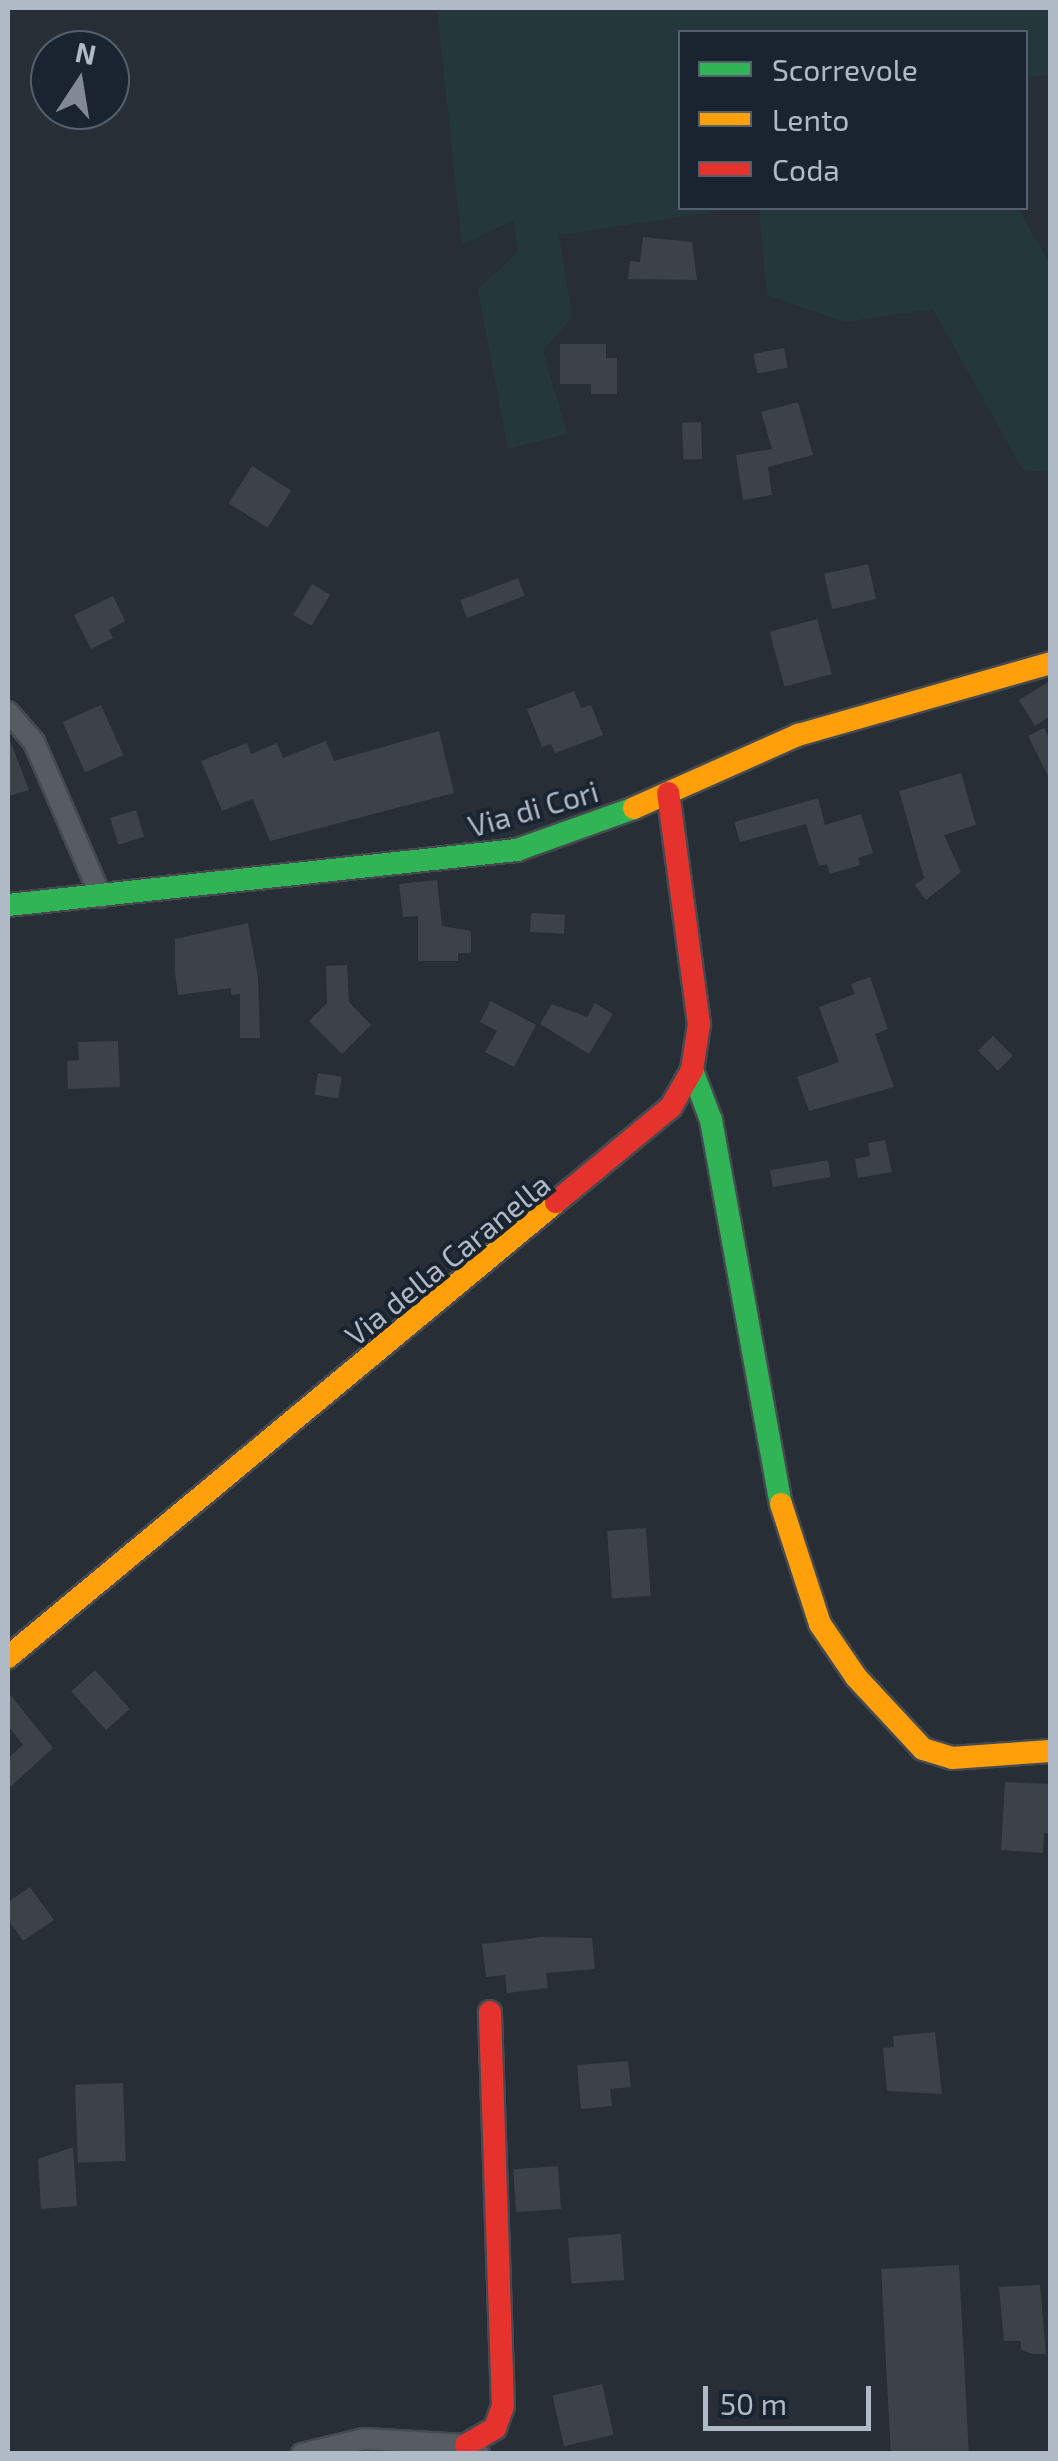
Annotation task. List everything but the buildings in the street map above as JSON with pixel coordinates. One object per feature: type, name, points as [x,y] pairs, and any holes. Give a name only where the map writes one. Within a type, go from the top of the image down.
[{"type":"main road","name":"Via di Cori","points":[[8,905],[502,853],[668,793],[808,732],[1050,663]]},
{"type":"main road","name":"Via della Caranella","points":[[8,1657],[646,1134],[692,1070],[699,1012],[668,793]]},
{"type":"main road","points":[[692,1070],[711,1120],[779,1498],[814,1612],[848,1666],[924,1749],[952,1758],[1050,1751]]},
{"type":"main road","points":[[473,2450],[495,2428],[503,2406],[490,2012]]},
{"type":"street","points":[[8,712],[34,742],[101,896]]},
{"type":"street","points":[[302,2454],[350,2439],[473,2450]]},
{"type":"green space","points":[[437,8],[1050,8],[1050,75],[1028,77],[1028,30],[678,30],[678,210],[726,210],[559,235],[572,317],[543,351],[567,434],[508,449],[478,290],[518,251],[513,220],[462,245]]},
{"type":"green space","points":[[759,210],[1019,210],[1048,261],[1050,470],[1024,472],[933,309],[845,322],[767,295]]},
{"type":"traffic: fast","points":[[8,905],[517,850],[634,808]]},
{"type":"traffic: fast","points":[[692,1070],[711,1120],[781,1504]]},
{"type":"traffic: slow","points":[[634,808],[798,735],[1050,663]]},
{"type":"traffic: slow","points":[[8,1657],[556,1202]]},
{"type":"traffic: slow","points":[[781,1504],[820,1624],[856,1677],[923,1749],[952,1758],[1050,1751]]},
{"type":"traffic: jam","points":[[556,1202],[671,1107],[692,1070],[699,1024],[668,793]]},
{"type":"traffic: jam","points":[[466,2445],[495,2428],[503,2406],[490,2012]]}]
